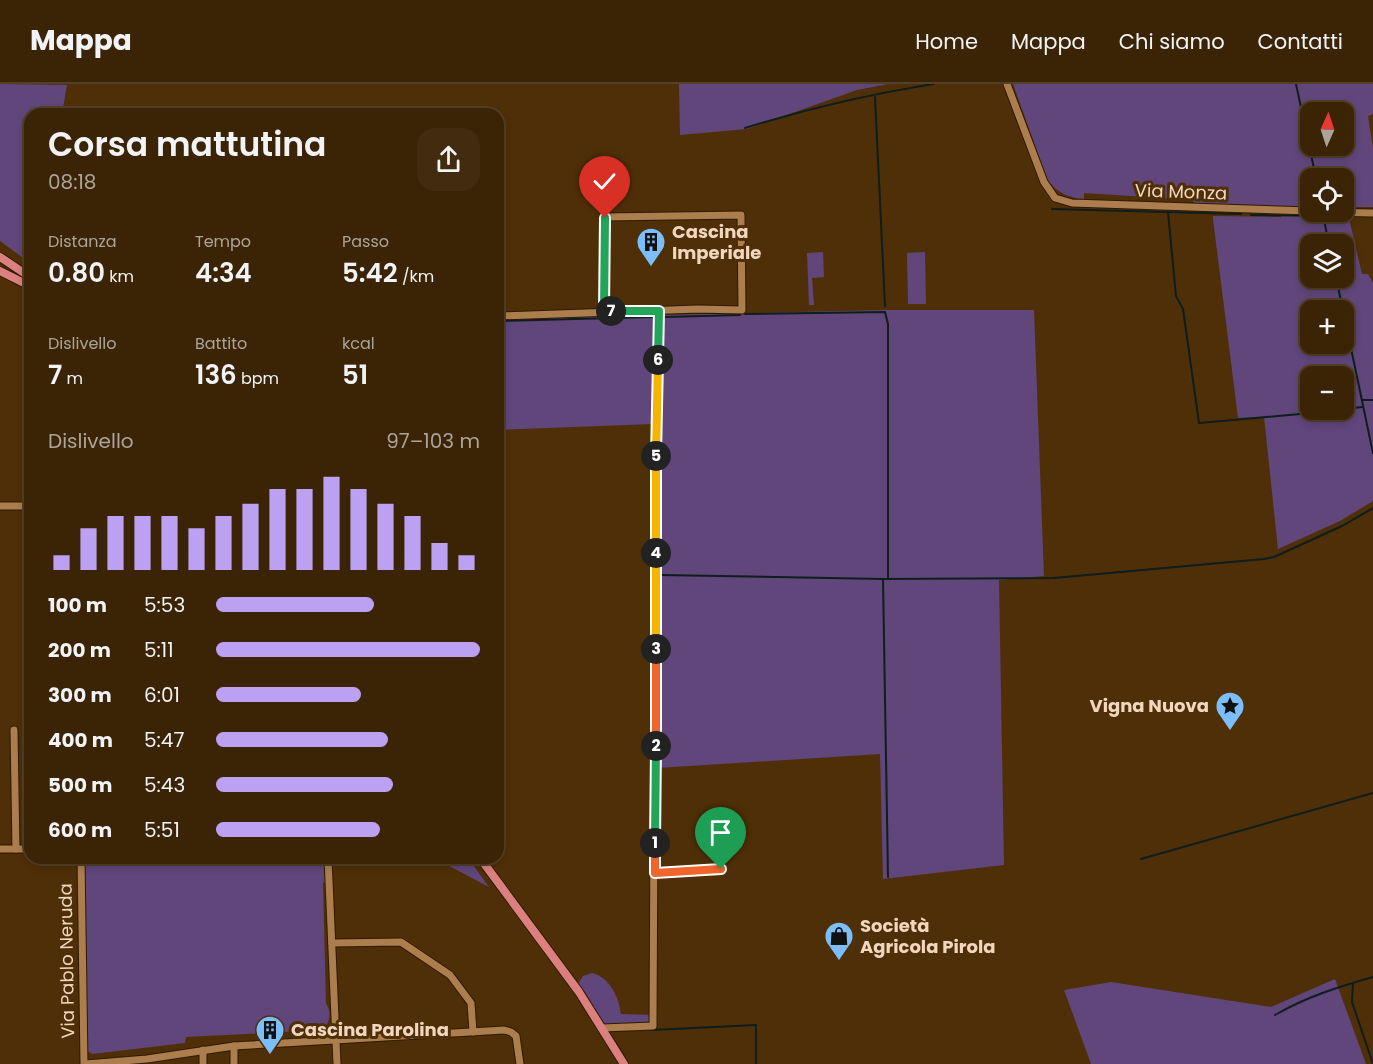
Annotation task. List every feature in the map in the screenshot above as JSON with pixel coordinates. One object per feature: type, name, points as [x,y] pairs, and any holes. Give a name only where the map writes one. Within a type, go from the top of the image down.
[{"type":"main road","points":[[0,256],[24,274]]},
{"type":"main road","points":[[0,271],[24,283]]},
{"type":"main road","points":[[484,864],[579,993],[624,1064]]},
{"type":"street","name":"Via Monza","points":[[1008,84],[1044,182],[1051,195],[1061,201],[1300,211]]},
{"type":"street","points":[[1354,213],[1373,213]]},
{"type":"street","points":[[504,316],[604,311],[742,310],[741,215],[605,218],[604,311]]},
{"type":"street","points":[[602,1028],[653,1026],[656,426],[659,311]]},
{"type":"street","points":[[0,506],[24,507]]},
{"type":"street","points":[[14,730],[16,849]]},
{"type":"street","points":[[0,849],[24,849]]},
{"type":"street","name":"Via Pablo Neruda","points":[[81,864],[85,1064]]},
{"type":"street","points":[[328,864],[337,1064]]},
{"type":"street","points":[[655,873],[721,869]]},
{"type":"street","points":[[332,943],[401,942],[450,975],[471,1002],[473,1032]]},
{"type":"street","points":[[85,1064],[147,1059],[234,1046],[506,1030],[514,1033],[518,1041],[520,1064]]},
{"type":"street","points":[[234,1046],[234,1064]]},
{"type":"street","points":[[203,1050],[203,1064]]},
{"type":"shaded area","points":[[0,84],[67,85],[63,108],[24,108],[24,259],[0,241]]},
{"type":"shaded area","points":[[679,84],[888,84],[857,90],[747,129],[680,135]]},
{"type":"shaded area","points":[[1013,84],[1373,84],[1373,114],[1368,116],[1373,148],[1373,207],[1354,207],[1354,168],[1300,168],[1300,222],[1350,222],[1353,234],[1300,234],[1300,288],[1354,288],[1354,240],[1362,274],[1368,274],[1373,283],[1373,501],[1340,521],[1278,549],[1264,417],[1238,418],[1213,216],[1281,217],[1281,213],[1195,206],[1193,200],[1084,193],[1084,199],[1068,196],[1047,179]]},
{"type":"shaded area","points":[[823,252],[824,277],[812,278],[814,305],[809,305],[807,253]]},
{"type":"shaded area","points":[[925,252],[926,304],[908,304],[907,253]]},
{"type":"shaded area","points":[[887,310],[1034,310],[1044,576],[999,580],[1004,865],[883,879],[880,754],[657,768],[662,315]]},
{"type":"shaded area","points":[[655,314],[653,424],[504,430],[504,318]]},
{"type":"shaded area","points":[[84,864],[324,865],[326,1004],[329,1020],[320,1035],[305,1035],[304,1031],[186,1037],[185,1043],[92,1054],[86,1050]]},
{"type":"shaded area","points":[[445,864],[472,864],[489,887]]},
{"type":"shaded area","points":[[592,973],[609,984],[618,1001],[621,1014],[652,1015],[652,1026],[607,1025],[604,1023],[578,984],[583,976]]},
{"type":"shaded area","points":[[1335,979],[1366,1064],[1091,1064],[1064,990],[1111,982],[1271,1007]]},
{"type":"waterway","points":[[745,128],[838,103],[934,84]]},
{"type":"waterway","points":[[1296,84],[1314,168]]},
{"type":"waterway","points":[[875,97],[885,306]]},
{"type":"waterway","points":[[1052,209],[1241,214]]},
{"type":"waterway","points":[[1168,212],[1176,296],[1183,309],[1199,423],[1300,414]]},
{"type":"waterway","points":[[1251,215],[1300,216]]},
{"type":"waterway","points":[[1324,222],[1327,234]]},
{"type":"waterway","points":[[1338,288],[1341,300]]},
{"type":"waterway","points":[[745,314],[885,312],[888,324],[888,579]]},
{"type":"waterway","points":[[664,317],[740,315]]},
{"type":"waterway","points":[[504,321],[653,317]]},
{"type":"waterway","points":[[1352,354],[1373,453]]},
{"type":"waterway","points":[[1362,400],[1373,400]]},
{"type":"waterway","points":[[1354,408],[1362,407]]},
{"type":"waterway","points":[[888,877],[883,579],[1054,578],[1264,559],[1274,557],[1342,526],[1373,508]]},
{"type":"waterway","points":[[660,575],[883,579]]},
{"type":"waterway","points":[[1141,859],[1373,793]]},
{"type":"waterway","points":[[1275,1015],[1322,993],[1373,977]]},
{"type":"waterway","points":[[1353,983],[1352,1002],[1373,1064]]},
{"type":"waterway","points":[[652,1030],[756,1025],[756,1064]]},
{"type":"place","name":"Cascina Imperiale","points":[[651,268]]},
{"type":"place","name":"Vigna Nuova","points":[[1230,732]]},
{"type":"place","name":"Società Agricola Pirola","points":[[839,962]]},
{"type":"place","name":"Cascina Parolina","points":[[270,1056]]},
{"type":"route","points":[[605,218],[604,311],[659,311],[656,426],[655,873],[721,869]]}]
